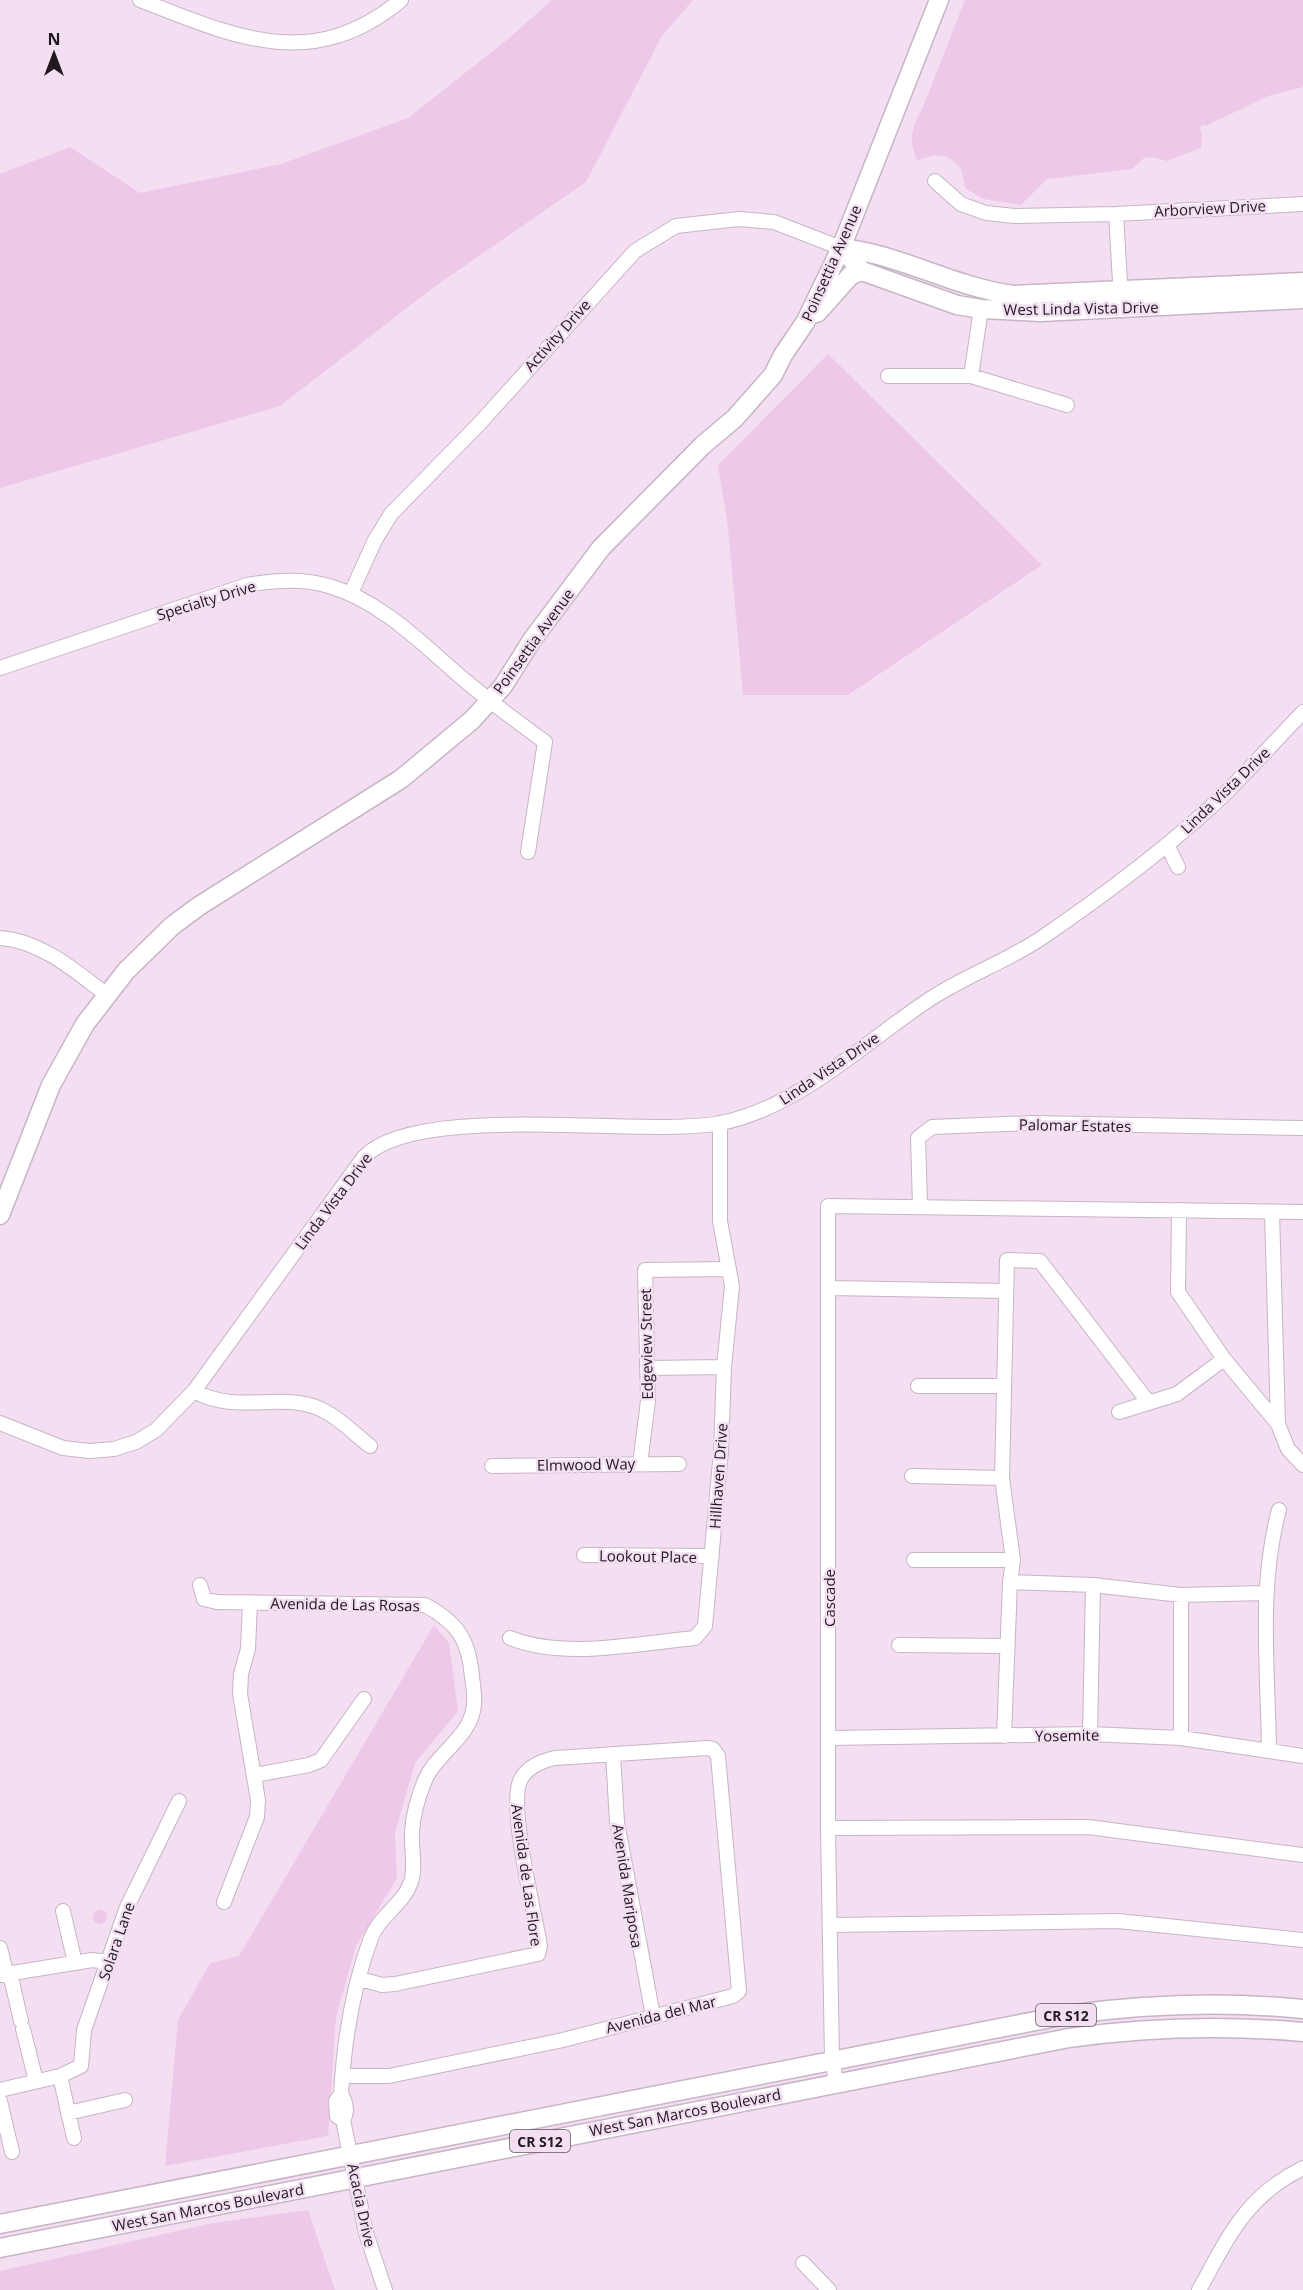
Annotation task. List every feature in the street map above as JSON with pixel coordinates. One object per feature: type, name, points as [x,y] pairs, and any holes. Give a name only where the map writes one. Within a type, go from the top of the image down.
[{"type":"main road","name":"Poinsettia Avenue","points":[[0,1215],[51,1084],[85,1024],[126,971],[172,926],[199,906],[401,779],[447,742],[489,701],[508,678],[532,640],[601,548],[704,445],[735,418],[774,375],[783,355],[806,321],[841,248],[939,0]]},
{"type":"main road","name":"West Linda Vista Drive","points":[[841,248],[862,271],[957,305],[981,309],[1041,312],[1303,299]]},
{"type":"main road","name":"West Linda Vista Drive","points":[[841,248],[870,251],[986,291],[1034,294],[1122,288],[1303,282]]},
{"type":"main road","points":[[806,321],[819,312],[851,275],[862,271]]},
{"type":"main road","name":"West San Marcos Boulevard","points":[[0,2224],[832,2059],[1115,2008],[1193,2004],[1303,2009]]},
{"type":"main road","name":"West San Marcos Boulevard","points":[[0,2248],[836,2082],[1118,2031],[1193,2027],[1303,2032]]},
{"type":"street","points":[[140,0],[245,39],[295,43],[329,38],[360,26],[389,10],[401,0]]},
{"type":"street","name":"Arborview Drive","points":[[935,181],[960,204],[986,213],[1014,216],[1116,214],[1303,204]]},
{"type":"street","points":[[1116,214],[1122,288],[1121,309]]},
{"type":"street","name":"Activity Drive","points":[[351,593],[375,540],[391,514],[480,423],[599,288],[641,247],[676,226],[745,219],[774,222],[841,248]]},
{"type":"street","points":[[971,376],[981,309]]},
{"type":"street","points":[[888,376],[971,376],[1067,405]]},
{"type":"street","name":"Specialty Drive","points":[[0,668],[247,585],[271,581],[300,581],[328,585],[351,593],[387,615],[489,701],[545,742],[528,852]]},
{"type":"street","name":"Linda Vista Drive","points":[[0,1423],[63,1448],[90,1451],[114,1449],[136,1442],[156,1430],[194,1391],[363,1157],[384,1142],[422,1132],[477,1126],[648,1126],[720,1123],[772,1106],[792,1095],[933,997],[1037,941],[1129,876],[1213,805],[1303,712]]},
{"type":"street","points":[[1167,845],[1178,867]]},
{"type":"street","points":[[0,938],[35,946],[58,959],[107,995]]},
{"type":"street","name":"Hillhaven Drive","points":[[510,1638],[532,1647],[587,1648],[695,1638],[705,1626],[721,1451],[724,1367],[732,1286],[720,1221],[720,1123]]},
{"type":"street","name":"Palomar Estates","points":[[921,1205],[918,1138],[932,1127],[1032,1123],[1303,1128]]},
{"type":"street","points":[[921,1205],[1303,1212]]},
{"type":"street","name":"Cascade","points":[[836,2082],[832,2059],[828,1828],[828,1206],[921,1205]]},
{"type":"street","points":[[1179,1210],[1178,1292],[1224,1359],[1278,1424],[1288,1449],[1303,1465]]},
{"type":"street","points":[[1272,1212],[1278,1424]]},
{"type":"street","points":[[1004,1736],[1010,1582],[1013,1560],[1002,1478],[1007,1260],[1040,1261],[1149,1403]]},
{"type":"street","name":"Edgeview Street","points":[[640,1464],[648,1401],[645,1270],[729,1269]]},
{"type":"street","points":[[829,1288],[1006,1291]]},
{"type":"street","points":[[1119,1412],[1177,1394],[1224,1359]]},
{"type":"street","points":[[648,1368],[724,1367]]},
{"type":"street","points":[[918,1386],[1004,1386]]},
{"type":"street","points":[[194,1391],[224,1403],[300,1403],[320,1409],[343,1422],[370,1446]]},
{"type":"street","name":"Elmwood Way","points":[[492,1466],[679,1464]]},
{"type":"street","points":[[912,1476],[1002,1478]]},
{"type":"street","points":[[1269,1750],[1266,1593],[1270,1543],[1279,1510]]},
{"type":"street","name":"Lookout Place","points":[[584,1555],[712,1557]]},
{"type":"street","points":[[914,1560],[1013,1560]]},
{"type":"street","points":[[1010,1582],[1093,1585],[1181,1595],[1266,1593]]},
{"type":"street","name":"Avenida de Las Rosas","points":[[200,1585],[204,1599],[250,1603],[426,1605],[445,1616],[456,1627],[468,1649],[474,1704],[470,1722],[427,1776],[413,1818],[414,1867],[411,1882],[403,1898],[372,1936],[360,1979],[342,2076],[341,2094],[345,2100],[346,2115],[343,2120],[352,2155]]},
{"type":"street","points":[[1090,1734],[1093,1585]]},
{"type":"street","points":[[1181,1595],[1181,1738]]},
{"type":"street","points":[[224,1902],[257,1817],[258,1800],[255,1775],[240,1694],[240,1674],[248,1649],[250,1603]]},
{"type":"street","points":[[898,1645],[1008,1646]]},
{"type":"street","points":[[255,1775],[309,1765],[321,1760],[364,1699]]},
{"type":"street","name":"Yosemite","points":[[829,1738],[1090,1734],[1181,1738],[1303,1756]]},
{"type":"street","name":"Avenida de Las Flore","points":[[360,1979],[382,1985],[395,1984],[538,1953],[540,1946],[515,1804],[521,1778],[531,1767],[541,1761],[555,1758],[713,1749]]},
{"type":"street","name":"Avenida del Mar","points":[[342,2076],[389,2076],[563,2040],[733,1996],[739,1992],[718,1756],[713,1749]]},
{"type":"street","name":"Avenida Mariposa","points":[[614,1754],[617,1822],[653,2016]]},
{"type":"street","name":"Solara Lane","points":[[0,2090],[60,2076],[81,2066],[84,2030],[127,1907],[179,1801]]},
{"type":"street","points":[[828,1828],[1088,1827],[1303,1855]]},
{"type":"street","points":[[63,1911],[75,1964]]},
{"type":"street","points":[[831,1926],[1118,1921],[1303,1941]]},
{"type":"street","points":[[0,1948],[4,1974],[12,1982],[36,2081]]},
{"type":"street","points":[[4,1974],[92,1960],[109,1962]]},
{"type":"street","points":[[60,2076],[74,2138]]},
{"type":"street","points":[[68,2113],[125,2100]]},
{"type":"street","points":[[0,2101],[12,2152]]},
{"type":"street","name":"Acacia Drive","points":[[352,2155],[366,2233],[385,2290]]},
{"type":"street","points":[[1199,2290],[1238,2220],[1259,2196],[1284,2177],[1303,2168]]},
{"type":"street","points":[[802,2263],[829,2290]]},
{"type":"shaded area","points":[[552,0],[693,0],[662,36],[586,182],[434,287],[280,406],[0,488],[0,174],[70,147],[140,193],[281,164],[408,118],[508,39]]},
{"type":"shaded area","points":[[965,0],[1303,0],[1303,87],[1268,96],[1206,126],[1202,125],[1199,130],[1202,132],[1201,148],[1167,161],[1152,157],[1144,158],[1132,169],[1047,179],[1021,205],[984,199],[966,189],[961,170],[953,160],[936,155],[918,161],[912,141],[916,120]]},
{"type":"shaded area","points":[[828,354],[1042,565],[848,695],[743,695],[728,527],[718,465]]},
{"type":"shaded area","points":[[434,1625],[449,1643],[458,1711],[415,1763],[395,1833],[397,1878],[356,1946],[336,2017],[328,2136],[165,2166],[178,2020],[210,1963],[239,1956]]},
{"type":"shaded area","points":[[97,1910],[103,1910],[107,1917],[103,1924],[97,1924],[93,1920],[93,1914]]},
{"type":"shaded area","points":[[308,2210],[335,2290],[0,2290],[0,2271],[213,2223]]}]
